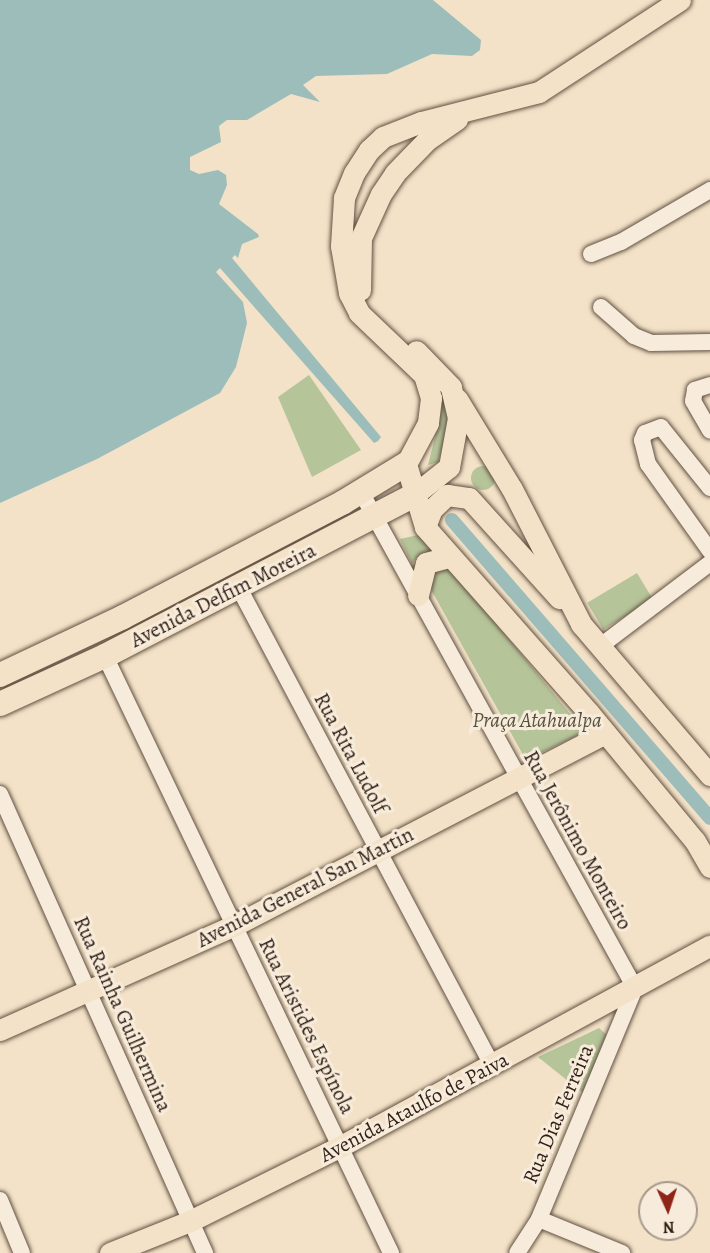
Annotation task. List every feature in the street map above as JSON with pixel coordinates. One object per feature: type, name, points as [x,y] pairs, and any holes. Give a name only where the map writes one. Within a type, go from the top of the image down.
[{"type":"highway","name":"Avenida Delfim Moreira","points":[[0,675],[123,617],[361,492],[406,464]]},
{"type":"highway","name":"Avenida Delfim Moreira","points":[[0,704],[105,656],[414,495]]},
{"type":"main road","points":[[680,0],[539,92],[401,129],[369,150],[344,198],[340,246],[349,293],[359,313],[414,363],[423,375],[431,398],[428,423],[406,464],[425,527],[605,733],[695,841],[710,867]]},
{"type":"main road","points":[[471,112],[427,140],[395,173],[361,238],[360,292],[376,319],[435,368],[454,396],[512,489],[581,624]]},
{"type":"main road","points":[[369,150],[389,153],[394,158],[395,173]]},
{"type":"main road","name":"Avenida Delfim Moreira","points":[[414,495],[441,476],[449,466],[457,440],[454,396]]},
{"type":"main road","points":[[425,527],[432,509],[447,495],[469,498],[710,775]]},
{"type":"main road","points":[[418,595],[426,563],[449,557]]},
{"type":"main road","name":"Avenida General San Martin","points":[[0,1030],[233,926],[605,733]]},
{"type":"main road","name":"Avenida Ataulfo de Paiva","points":[[110,1253],[190,1221],[341,1146],[635,988],[709,945]]},
{"type":"street","points":[[591,254],[621,242],[710,190]]},
{"type":"street","points":[[601,307],[634,336],[651,343],[710,342]]},
{"type":"street","points":[[710,385],[695,390],[693,401],[710,431]]},
{"type":"street","points":[[710,488],[661,427],[645,433],[642,440],[648,464],[710,551]]},
{"type":"street","name":"Rua Jerônimo Monteiro","points":[[361,492],[635,988]]},
{"type":"street","points":[[599,647],[710,563]]},
{"type":"street","name":"Rua Rita Ludolf","points":[[239,588],[492,1065]]},
{"type":"street","name":"Rua Aristides Espínola","points":[[105,656],[391,1253]]},
{"type":"street","name":"Rua Rainha Guilhermina","points":[[0,794],[206,1253]]},
{"type":"street","name":"Rua Dias Ferreira","points":[[517,1253],[539,1219],[635,988]]},
{"type":"street","points":[[0,1200],[22,1253]]},
{"type":"street","points":[[539,1219],[622,1253]]},
{"type":"green space","points":[[309,375],[361,450],[312,477],[278,397]]},
{"type":"green space","points":[[439,387],[448,399],[448,434],[438,462],[428,465],[439,421]]},
{"type":"green space","points":[[483,466],[492,469],[495,478],[492,487],[483,490],[474,487],[471,478],[474,469]]},
{"type":"green space","points":[[418,535],[432,551],[417,557],[412,564],[400,539]]},
{"type":"green space","name":"Praça Atahualpa","points":[[441,568],[453,571],[585,732],[526,760],[429,586],[430,575]]},
{"type":"green space","points":[[637,573],[653,600],[603,629],[587,603]]},
{"type":"green space","points":[[599,1028],[608,1036],[588,1097],[538,1057]]},
{"type":"water","points":[[0,0],[433,0],[481,40],[480,50],[472,56],[432,54],[387,74],[316,76],[303,85],[320,102],[291,94],[247,120],[227,120],[219,126],[221,142],[190,157],[190,170],[199,174],[218,170],[226,175],[227,185],[219,204],[258,234],[259,237],[242,244],[238,258],[235,255],[232,258],[381,437],[378,441],[374,443],[220,268],[216,272],[243,302],[247,323],[236,367],[220,393],[97,459],[0,503]]},
{"type":"waterway","points":[[452,520],[710,818]]}]
